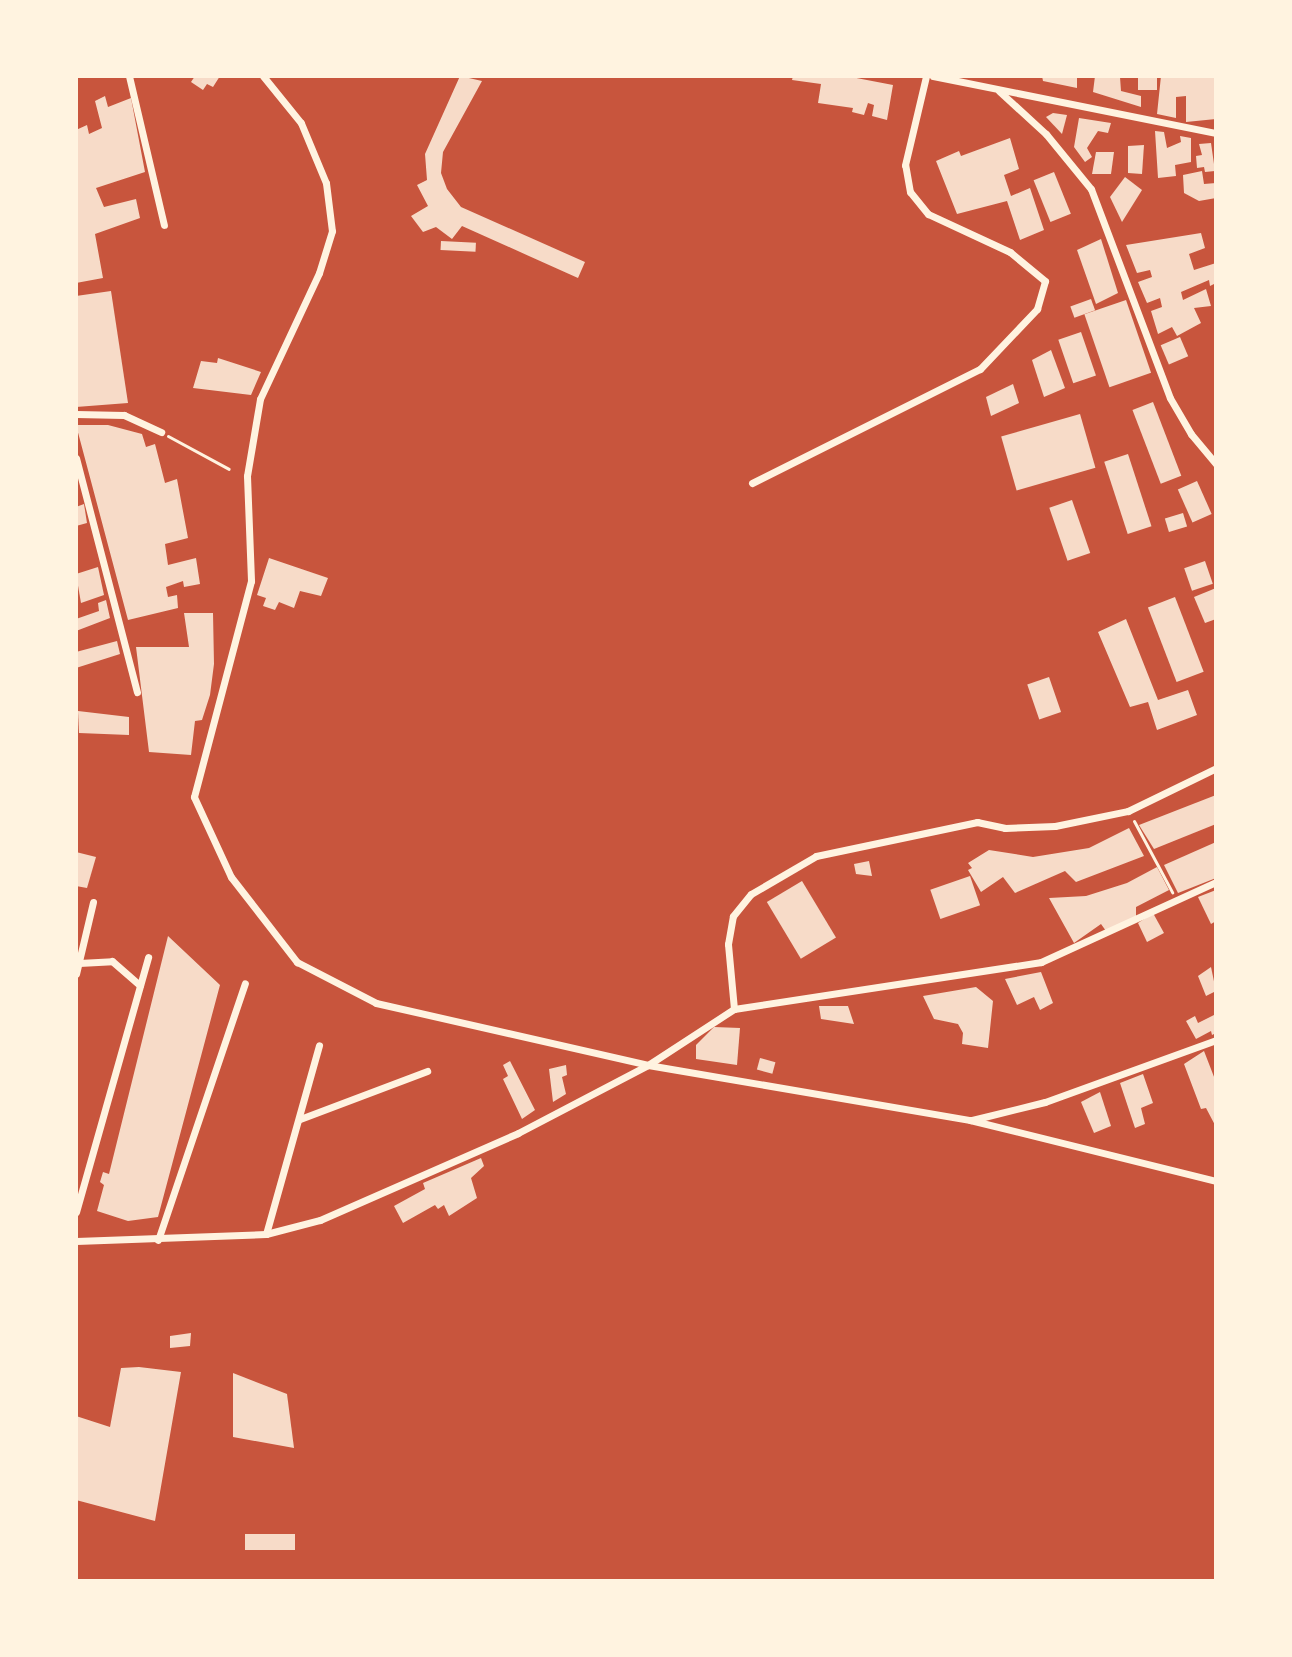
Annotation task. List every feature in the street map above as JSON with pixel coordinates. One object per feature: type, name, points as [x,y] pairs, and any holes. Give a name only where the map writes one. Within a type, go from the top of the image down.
[{"type":"street","points":[[129,76],[164,225]]},
{"type":"street","points":[[263,76],[301,123],[326,183],[332,231],[319,273],[260,399],[247,476],[251,581],[194,797],[207,831],[231,877],[297,962],[376,1003],[648,1065],[970,1120],[1216,1181]]},
{"type":"street","points":[[752,483],[980,369],[1037,309],[1045,281],[1010,252],[928,214],[910,192],[905,165],[926,76]]},
{"type":"street","points":[[933,76],[1216,133]]},
{"type":"street","points":[[999,91],[1046,134],[1091,189],[1170,398],[1191,434],[1216,464]]},
{"type":"street","points":[[76,414],[124,415],[161,432]]},
{"type":"street","points":[[76,458],[137,692]]},
{"type":"street","points":[[734,1009],[728,944],[733,916],[751,894],[816,856],[977,822],[1005,828],[1055,826],[1128,811],[1216,768]]},
{"type":"street","points":[[76,1241],[266,1234],[320,1220],[504,1139],[648,1065],[734,1009],[1041,962],[1216,882]]},
{"type":"street","points":[[76,974],[93,902]]},
{"type":"street","points":[[76,1212],[148,957]]},
{"type":"street","points":[[79,963],[112,961],[140,985]]},
{"type":"street","points":[[158,1240],[245,983]]},
{"type":"street","points":[[970,1120],[1045,1102],[1216,1040]]},
{"type":"street","points":[[266,1234],[319,1045]]},
{"type":"street","points":[[300,1119],[427,1071]]},
{"type":"path","points":[[161,432],[229,469]]},
{"type":"path","points":[[1128,811],[1176,898]]},
{"type":"building","points":[[195,76],[220,76],[213,87],[207,84],[203,90],[191,82]]},
{"type":"building","points":[[460,76],[482,81],[443,152],[441,173],[447,189],[461,207],[585,262],[578,278],[462,226],[452,239],[436,227],[423,232],[411,216],[428,206],[417,185],[427,180],[425,154]]},
{"type":"building","points":[[793,76],[846,76],[893,85],[887,120],[872,116],[874,105],[868,103],[864,115],[852,112],[853,108],[818,103],[821,84],[792,80]]},
{"type":"building","points":[[1042,76],[1077,76],[1077,88],[1043,81]]},
{"type":"building","points":[[1095,76],[1120,77],[1121,91],[1141,96],[1141,107],[1093,92]]},
{"type":"building","points":[[1138,76],[1157,76],[1157,90],[1138,90]]},
{"type":"building","points":[[1161,76],[1216,76],[1216,119],[1186,122],[1186,96],[1176,97],[1176,118],[1157,114]]},
{"type":"building","points":[[105,96],[108,107],[131,98],[145,172],[96,188],[104,207],[136,199],[140,218],[95,234],[103,278],[76,283],[76,130],[87,125],[89,134],[102,128],[95,101]]},
{"type":"building","points":[[1053,113],[1067,115],[1062,134],[1046,117]]},
{"type":"building","points":[[1079,118],[1111,123],[1108,133],[1098,131],[1087,148],[1092,157],[1085,162],[1074,147]]},
{"type":"building","points":[[1155,131],[1164,132],[1167,148],[1181,142],[1180,136],[1191,138],[1191,162],[1175,165],[1176,176],[1158,178]]},
{"type":"building","points":[[1010,138],[1019,169],[1004,175],[1011,196],[1030,188],[1044,230],[1020,240],[1007,201],[957,214],[936,161],[959,151],[961,156]]},
{"type":"building","points":[[1211,143],[1215,171],[1205,172],[1204,167],[1197,168],[1196,156],[1202,155],[1199,144]]},
{"type":"building","points":[[1144,145],[1142,174],[1128,173],[1128,146]]},
{"type":"building","points":[[1096,152],[1114,152],[1111,174],[1092,174]]},
{"type":"building","points":[[1202,171],[1204,184],[1216,183],[1216,198],[1199,201],[1184,193],[1183,175]]},
{"type":"building","points":[[1054,172],[1071,214],[1050,222],[1034,180]]},
{"type":"building","points":[[1125,177],[1142,190],[1122,222],[1110,197]]},
{"type":"building","points":[[1201,233],[1205,248],[1189,254],[1194,270],[1216,263],[1216,283],[1210,286],[1209,280],[1181,292],[1183,300],[1206,289],[1211,306],[1194,308],[1201,323],[1177,336],[1172,327],[1158,334],[1151,311],[1162,307],[1160,298],[1147,303],[1138,282],[1152,277],[1150,270],[1137,273],[1126,245]]},
{"type":"building","points":[[1101,239],[1118,293],[1096,304],[1077,250]]},
{"type":"building","points":[[441,241],[476,243],[475,252],[441,250]]},
{"type":"building","points":[[111,291],[128,403],[76,407],[76,296]]},
{"type":"building","points":[[1091,299],[1095,310],[1074,318],[1070,307]]},
{"type":"building","points":[[1126,300],[1151,373],[1109,387],[1084,314]]},
{"type":"building","points":[[1081,332],[1096,375],[1073,383],[1058,340]]},
{"type":"building","points":[[1180,337],[1188,356],[1169,365],[1161,345]]},
{"type":"building","points":[[1051,350],[1065,388],[1044,397],[1032,360]]},
{"type":"building","points":[[218,358],[261,372],[251,395],[193,388],[201,361],[217,363]]},
{"type":"building","points":[[1013,384],[1019,403],[991,416],[986,397]]},
{"type":"building","points":[[1153,402],[1181,476],[1161,484],[1132,410]]},
{"type":"building","points":[[1080,414],[1095,468],[1017,490],[1001,437]]},
{"type":"building","points":[[76,425],[108,425],[142,434],[146,447],[155,444],[165,483],[177,479],[188,538],[165,544],[168,565],[196,558],[200,584],[184,587],[183,581],[166,587],[168,597],[177,595],[178,608],[128,620]]},
{"type":"building","points":[[1128,454],[1151,526],[1128,534],[1104,462]]},
{"type":"building","points":[[1197,481],[1212,514],[1192,522],[1178,490]]},
{"type":"building","points":[[1072,500],[1090,553],[1068,561],[1049,508]]},
{"type":"building","points":[[84,504],[87,523],[76,526],[76,507]]},
{"type":"building","points":[[1183,513],[1187,526],[1169,532],[1165,519]]},
{"type":"building","points":[[269,558],[328,578],[321,596],[300,591],[294,608],[279,602],[275,610],[263,606],[266,598],[257,595]]},
{"type":"building","points":[[1205,561],[1213,584],[1192,591],[1184,568]]},
{"type":"building","points":[[98,567],[104,595],[81,603],[76,574]]},
{"type":"building","points":[[1216,588],[1216,619],[1205,623],[1194,597]]},
{"type":"building","points":[[1175,597],[1204,672],[1177,682],[1148,607]]},
{"type":"building","points":[[106,600],[110,618],[76,631],[76,619],[99,611],[98,603]]},
{"type":"building","points":[[184,613],[213,613],[214,664],[210,695],[202,720],[195,721],[191,755],[149,752],[136,647],[189,647]]},
{"type":"building","points":[[1126,619],[1158,700],[1188,690],[1197,715],[1157,730],[1148,702],[1130,707],[1098,632]]},
{"type":"building","points":[[117,641],[120,654],[76,668],[76,652]]},
{"type":"building","points":[[1049,677],[1061,712],[1039,719],[1027,684]]},
{"type":"building","points":[[78,711],[129,717],[129,735],[79,733]]},
{"type":"building","points":[[1216,795],[1216,824],[1154,849],[1139,825]]},
{"type":"building","points":[[1129,828],[1144,856],[1076,882],[1065,871],[1015,893],[1003,877],[981,892],[968,870],[972,868],[968,863],[989,850],[1033,857],[1089,848]]},
{"type":"building","points":[[1216,842],[1216,878],[1178,893],[1164,865]]},
{"type":"building","points":[[76,852],[96,857],[87,888],[76,886]]},
{"type":"building","points":[[869,861],[872,876],[856,874],[854,864]]},
{"type":"building","points":[[1157,867],[1169,890],[1136,907],[1136,917],[1106,931],[1101,924],[1074,943],[1049,898],[1086,896],[1127,883]]},
{"type":"building","points":[[970,876],[980,905],[940,919],[930,890]]},
{"type":"building","points":[[802,881],[836,938],[801,959],[767,902]]},
{"type":"building","points":[[1216,890],[1216,921],[1211,924],[1198,897]]},
{"type":"building","points":[[1153,913],[1164,933],[1147,942],[1138,923]]},
{"type":"building","points":[[168,936],[220,985],[158,1217],[128,1221],[97,1211],[104,1185],[100,1182],[103,1172],[109,1174]]},
{"type":"building","points":[[1211,967],[1216,991],[1206,996],[1198,976]]},
{"type":"building","points":[[1041,972],[1053,1003],[1040,1010],[1034,997],[1017,1005],[1005,979]]},
{"type":"building","points":[[976,987],[993,1001],[988,1048],[962,1044],[963,1033],[958,1024],[934,1019],[923,996]]},
{"type":"building","points":[[819,1006],[848,1006],[854,1024],[821,1019]]},
{"type":"building","points":[[1216,1014],[1216,1033],[1212,1035],[1211,1031],[1196,1039],[1186,1021],[1195,1016],[1198,1023]]},
{"type":"building","points":[[714,1027],[740,1028],[737,1065],[696,1059],[696,1045]]},
{"type":"building","points":[[1204,1051],[1216,1082],[1216,1127],[1206,1108],[1201,1109],[1184,1064]]},
{"type":"building","points":[[760,1058],[775,1062],[772,1074],[757,1070]]},
{"type":"building","points":[[510,1061],[535,1110],[522,1119],[503,1079],[508,1076],[503,1065]]},
{"type":"building","points":[[566,1065],[567,1075],[562,1077],[566,1094],[553,1102],[549,1069]]},
{"type":"building","points":[[1143,1074],[1153,1103],[1141,1108],[1145,1124],[1135,1128],[1120,1083]]},
{"type":"building","points":[[1100,1092],[1111,1126],[1094,1133],[1081,1102]]},
{"type":"building","points":[[481,1158],[484,1166],[471,1178],[477,1198],[449,1216],[444,1205],[438,1209],[435,1205],[403,1223],[394,1206],[425,1189],[423,1183]]},
{"type":"building","points":[[191,1333],[190,1346],[170,1348],[170,1336]]},
{"type":"building","points":[[121,1368],[181,1372],[155,1521],[76,1500],[76,1416],[110,1427]]},
{"type":"building","points":[[233,1373],[287,1394],[294,1448],[233,1437]]},
{"type":"building","points":[[245,1534],[295,1534],[295,1550],[245,1550]]}]
